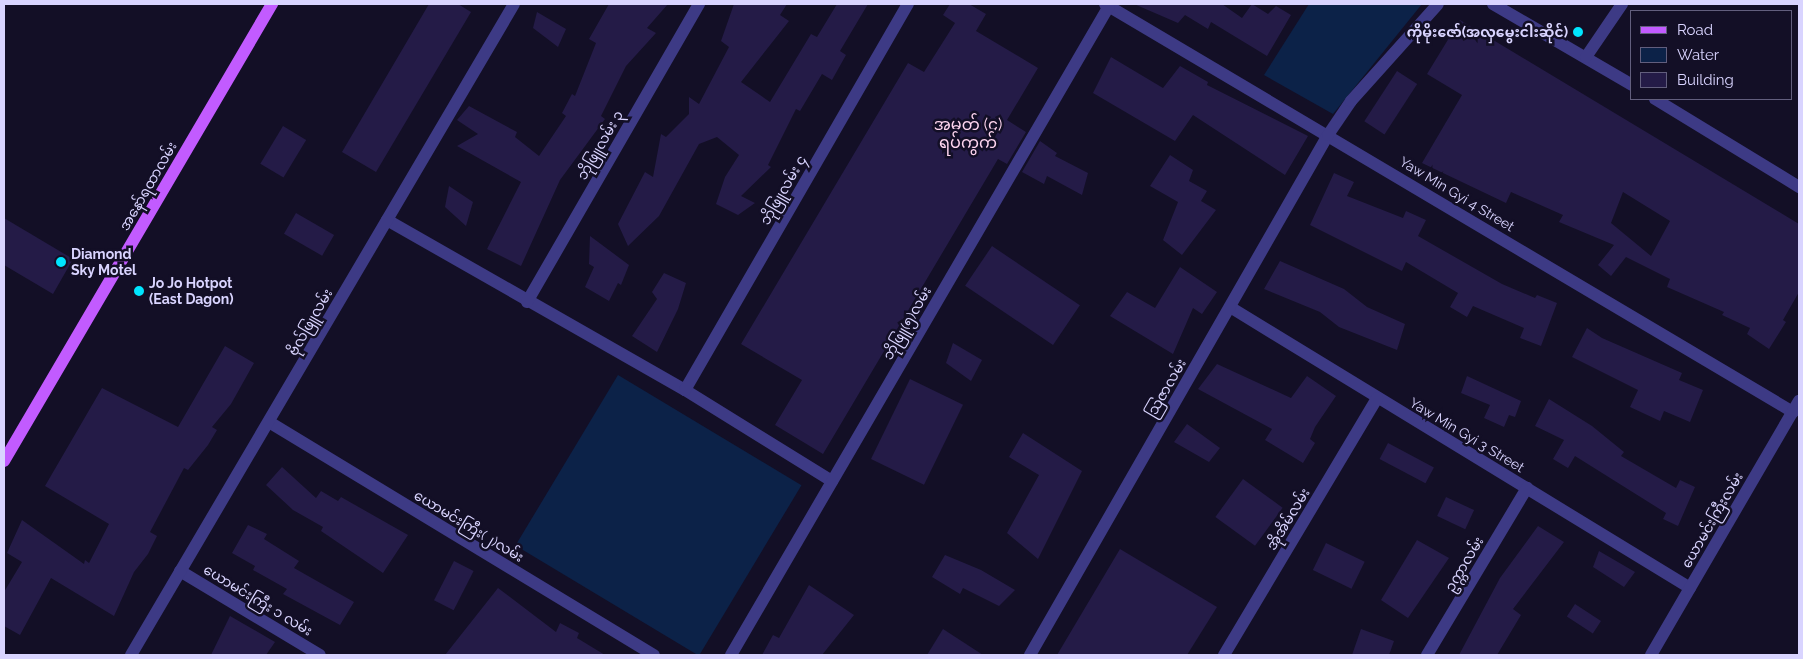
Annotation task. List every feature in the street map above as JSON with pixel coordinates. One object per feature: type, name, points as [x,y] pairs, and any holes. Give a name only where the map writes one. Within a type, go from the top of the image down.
[{"type":"main road","name":"အနော်ရထာလမ်း","points":[[4,461],[272,4]]},
{"type":"street","name":"ဗိုလ်ဖြူလမ်း","points":[[131,655],[514,4]]},
{"type":"street","name":"ဘိုဖြူလမ်း ၃","points":[[527,302],[699,4]]},
{"type":"street","name":"ဘိုဖြူလမ်း ၄","points":[[685,390],[908,4]]},
{"type":"street","name":"သြဇာလမ်း","points":[[1030,655],[1328,135],[1351,101],[1438,4]]},
{"type":"street","points":[[1493,4],[1630,84]]},
{"type":"street","points":[[1586,57],[1622,4]]},
{"type":"street","name":"Yaw Min Gyi 4 Street","points":[[1107,5],[1796,406]]},
{"type":"street","name":"ဘိုဖြူ(၅)လမ်း","points":[[731,655],[1107,5]]},
{"type":"street","points":[[1656,100],[1799,187]]},
{"type":"street","points":[[387,220],[527,302],[685,390],[832,481]]},
{"type":"street","name":"Yaw Min Gyi 3 Street","points":[[1230,307],[1690,588]]},
{"type":"street","name":"အိုအိမ်လမ်း","points":[[1224,655],[1377,398]]},
{"type":"street","name":"ယောမင်းကြီးလမ်း","points":[[1651,655],[1796,406]]},
{"type":"street","name":"ယောမင်းကြီး(၂)လမ်း","points":[[269,422],[654,655]]},
{"type":"street","name":"ဥက္ကာလမ်း","points":[[1427,655],[1526,488]]},
{"type":"street","name":"ယောမင်းကြီး ၁ လမ်း","points":[[180,571],[320,655]]},
{"type":"water","points":[[1309,4],[1422,4],[1333,114],[1264,75]]},
{"type":"water","points":[[618,375],[801,485],[699,655],[516,546]]},
{"type":"building","points":[[429,4],[458,4],[471,12],[376,172],[342,152]]},
{"type":"building","points":[[609,4],[668,4],[647,28],[656,33],[626,66],[601,116],[605,119],[560,180],[521,266],[487,249],[521,182],[457,146],[478,134],[457,120],[469,106],[517,132],[515,137],[539,156],[566,116],[562,113],[572,94],[575,96],[596,43],[589,39]]},
{"type":"building","points":[[734,4],[787,4],[780,15],[789,21],[741,82],[770,102],[811,34],[817,37],[837,4],[868,4],[840,51],[846,55],[832,80],[822,74],[800,111],[796,109],[768,165],[771,167],[741,196],[755,203],[738,215],[716,204],[725,177],[739,155],[717,137],[699,144],[659,216],[628,246],[618,224],[645,172],[653,177],[661,134],[666,137],[689,114],[689,97],[699,104],[729,47],[721,41]]},
{"type":"building","points":[[950,4],[969,4],[986,14],[976,31],[1038,68],[1007,120],[1026,132],[1007,164],[998,159],[823,454],[775,425],[802,380],[741,344],[908,63],[924,72],[955,23],[943,15]]},
{"type":"building","points":[[1134,4],[1222,4],[1242,18],[1252,4],[1268,14],[1276,6],[1291,15],[1267,56],[1211,22],[1208,29],[1185,15],[1178,23]]},
{"type":"building","points":[[537,12],[566,29],[558,47],[533,28]]},
{"type":"building","points":[[1460,20],[1799,224],[1799,292],[1783,320],[1786,322],[1769,349],[1747,334],[1750,328],[1722,315],[1724,312],[1667,287],[1670,279],[1626,257],[1611,276],[1598,265],[1614,245],[1559,222],[1563,215],[1511,192],[1506,203],[1422,163],[1462,95],[1427,74]],"holes":[[[1623,192],[1670,221],[1651,256],[1611,223]]]},
{"type":"building","points":[[1111,57],[1163,88],[1180,66],[1208,82],[1207,85],[1308,136],[1285,175],[1193,115],[1175,141],[1093,93]]},
{"type":"building","points":[[1397,71],[1417,84],[1384,134],[1364,121]]},
{"type":"building","points":[[283,126],[306,140],[283,178],[260,164]]},
{"type":"building","points":[[1040,141],[1057,153],[1055,156],[1088,173],[1082,195],[1047,176],[1044,184],[1022,172]]},
{"type":"building","points":[[1170,155],[1193,170],[1189,181],[1207,191],[1201,201],[1216,210],[1182,255],[1163,240],[1178,202],[1150,186]]},
{"type":"building","points":[[1334,173],[1354,182],[1347,196],[1403,218],[1406,211],[1426,220],[1418,236],[1502,284],[1535,298],[1537,295],[1557,303],[1541,346],[1520,338],[1524,328],[1473,306],[1467,317],[1450,307],[1458,293],[1406,262],[1402,271],[1310,225]]},
{"type":"building","points":[[449,186],[473,202],[466,226],[445,207]]},
{"type":"building","points":[[296,213],[334,235],[322,256],[284,234]]},
{"type":"building","points":[[4,218],[73,259],[53,294],[4,265]]},
{"type":"building","points":[[590,236],[629,265],[621,285],[618,283],[609,301],[585,287],[594,267],[589,264]]},
{"type":"building","points":[[992,246],[1080,305],[1053,345],[965,286]]},
{"type":"building","points":[[1280,261],[1344,289],[1367,307],[1405,324],[1397,350],[1339,327],[1320,312],[1264,289]]},
{"type":"building","points":[[1180,267],[1217,292],[1202,314],[1193,308],[1173,354],[1110,316],[1127,292],[1155,308]]},
{"type":"building","points":[[664,273],[686,283],[678,309],[657,352],[632,336],[657,299],[652,292]]},
{"type":"building","points":[[1587,328],[1602,338],[1682,373],[1679,380],[1703,390],[1690,422],[1664,411],[1660,421],[1630,407],[1638,390],[1572,357]]},
{"type":"building","points":[[953,343],[982,360],[971,381],[946,363]]},
{"type":"building","points":[[225,346],[254,363],[231,404],[212,427],[217,430],[208,445],[188,470],[184,468],[150,532],[157,536],[148,554],[134,572],[114,616],[51,578],[20,635],[4,626],[4,592],[22,562],[7,553],[22,520],[84,564],[85,560],[89,563],[109,524],[45,486],[102,388],[178,427]]},
{"type":"building","points":[[1217,364],[1291,398],[1307,376],[1336,396],[1315,427],[1310,439],[1315,443],[1303,463],[1265,440],[1272,429],[1198,389]]},
{"type":"building","points":[[1467,376],[1521,401],[1515,417],[1509,415],[1504,427],[1484,418],[1490,405],[1461,393]]},
{"type":"building","points":[[910,379],[963,405],[924,485],[871,459]]},
{"type":"building","points":[[1549,399],[1592,426],[1624,452],[1621,456],[1676,488],[1680,480],[1695,487],[1678,526],[1663,519],[1666,513],[1575,456],[1568,468],[1553,459],[1564,440],[1535,426]]},
{"type":"building","points":[[1187,424],[1220,448],[1209,462],[1174,442]]},
{"type":"building","points":[[1023,433],[1082,471],[1038,559],[1007,533],[1039,475],[1009,457]]},
{"type":"building","points":[[1388,443],[1434,467],[1425,483],[1380,459]]},
{"type":"building","points":[[282,467],[316,498],[321,491],[338,501],[341,497],[408,535],[383,573],[321,531],[323,527],[293,510],[266,485]]},
{"type":"building","points":[[1243,479],[1283,508],[1255,546],[1215,517]]},
{"type":"building","points":[[1446,497],[1474,510],[1465,529],[1437,516]]},
{"type":"building","points":[[248,525],[267,534],[264,539],[299,561],[294,568],[354,602],[340,625],[283,594],[287,589],[253,570],[255,566],[232,553]]},
{"type":"building","points":[[1538,526],[1564,542],[1513,609],[1521,615],[1497,655],[1459,655],[1500,578]]},
{"type":"building","points":[[1417,540],[1449,558],[1408,618],[1381,600]]},
{"type":"building","points":[[1326,543],[1365,562],[1351,589],[1313,570]]},
{"type":"building","points":[[1120,549],[1217,607],[1187,655],[1057,655]]},
{"type":"building","points":[[1599,551],[1635,572],[1624,587],[1593,567]]},
{"type":"building","points":[[945,555],[981,570],[1015,590],[999,606],[963,588],[960,594],[932,577]]},
{"type":"building","points":[[454,561],[474,571],[454,610],[434,600]]},
{"type":"building","points":[[809,585],[854,615],[822,655],[762,655],[773,635],[779,638]]},
{"type":"building","points":[[498,588],[556,632],[560,623],[579,633],[577,638],[605,655],[445,655]]},
{"type":"building","points":[[1575,604],[1601,621],[1593,633],[1567,617]]},
{"type":"building","points":[[230,616],[275,642],[266,655],[211,655]]},
{"type":"building","points":[[943,629],[983,655],[927,655]]},
{"type":"building","points":[[1361,629],[1394,641],[1389,655],[1352,655]]},
{"type":"place","name":"ကိုမိုးဇော်(အလှမွေးငါးဆိုင်)","points":[[1578,32]]},
{"type":"place","name":"Diamond Sky Motel","points":[[61,262]]},
{"type":"place","name":"Jo Jo Hotpot (East Dagon)","points":[[139,291]]},
{"type":"district","name":"အမှတ် (၄) ရပ်ကွက်","points":[[968,134]]}]
